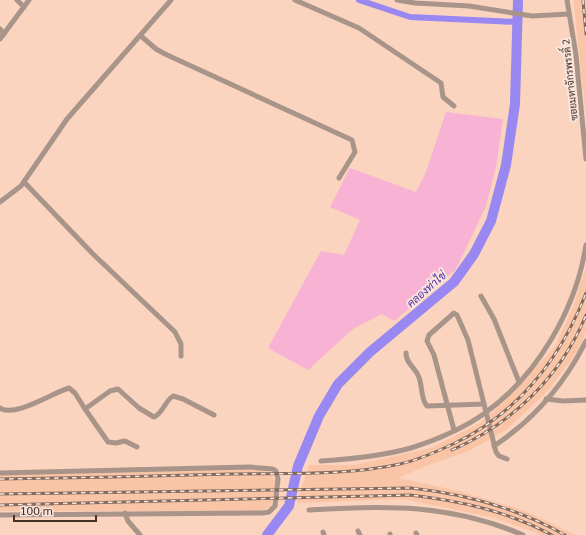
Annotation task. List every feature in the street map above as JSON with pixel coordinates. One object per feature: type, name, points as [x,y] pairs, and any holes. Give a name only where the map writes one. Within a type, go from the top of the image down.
[{"type":"street","points":[[17,0],[24,7]]},
{"type":"street","points":[[0,39],[29,0]]},
{"type":"street","points":[[0,202],[24,182],[67,119],[171,0]]},
{"type":"street","points":[[295,0],[366,32],[441,83],[443,98],[454,106]]},
{"type":"street","points":[[396,0],[492,8],[532,16],[569,14]]},
{"type":"street","name":"ซอยมหาจักรพรรดิ์ 2","points":[[567,0],[576,55],[586,159]]},
{"type":"street","points":[[0,29],[4,34]]},
{"type":"street","points":[[141,36],[156,49],[165,54],[352,140],[355,152],[339,178]]},
{"type":"street","points":[[24,182],[93,254],[175,332],[181,344],[181,356]]},
{"type":"street","points":[[321,461],[371,457],[419,445],[454,430],[485,413],[519,382],[542,351],[561,320],[580,274],[586,245]]},
{"type":"street","points":[[481,296],[491,313],[519,382]]},
{"type":"street","points":[[454,430],[434,355],[427,341],[429,335],[454,313],[457,315],[468,340],[494,446],[499,456],[507,459]]},
{"type":"street","points":[[494,446],[519,428],[546,399],[566,375],[586,341]]},
{"type":"street","points":[[406,353],[406,360],[418,377],[425,404],[430,407],[484,404]]},
{"type":"street","points":[[0,408],[8,410],[33,404],[69,388],[75,393],[108,442],[116,443],[125,441],[137,447]]},
{"type":"street","points":[[85,409],[110,391],[118,389],[151,416],[159,414],[173,396],[183,399],[214,416]]},
{"type":"street","points":[[546,399],[563,401],[586,400]]},
{"type":"street","points":[[0,473],[249,467],[273,469],[278,474],[275,506],[269,512],[0,515]]},
{"type":"street","points":[[309,510],[372,507],[405,508],[467,515],[523,535]]},
{"type":"street","points":[[125,513],[128,522],[140,535]]},
{"type":"shaded area","points":[[574,0],[586,0],[586,118],[574,6]]},
{"type":"shaded area","points":[[446,112],[503,119],[496,167],[486,206],[456,269],[394,321],[382,314],[353,329],[308,370],[268,348],[321,251],[344,255],[360,220],[330,207],[350,168],[416,192],[426,172]]},
{"type":"shaded area","points":[[586,266],[586,332],[578,351],[546,393],[506,430],[469,451],[426,466],[398,478],[459,491],[523,510],[576,535],[542,535],[495,518],[403,499],[297,503],[309,465],[354,465],[431,448],[480,423],[503,402],[554,348],[573,307]]},
{"type":"shaded area","points":[[266,470],[275,480],[276,484],[272,503],[269,508],[259,511],[0,511],[0,475]]},
{"type":"waterway","points":[[359,0],[410,17],[518,22]]},
{"type":"waterway","name":"คลองท่าไข่","points":[[267,535],[289,506],[298,466],[319,416],[338,384],[370,352],[454,282],[474,254],[491,221],[506,165],[515,104],[518,0]]},
{"type":"railway","points":[[583,0],[586,34]]},
{"type":"railway","points":[[0,479],[337,472],[379,468],[400,464],[427,456],[476,431],[498,417],[517,400],[550,362],[563,340],[586,293]]},
{"type":"railway","points":[[452,450],[495,427],[532,396],[563,358],[576,337],[586,315]]},
{"type":"railway","points":[[0,494],[411,488],[452,494],[491,504],[528,517],[565,535]]},
{"type":"railway","points":[[0,505],[410,495],[447,500],[501,513],[518,519],[552,535]]}]
